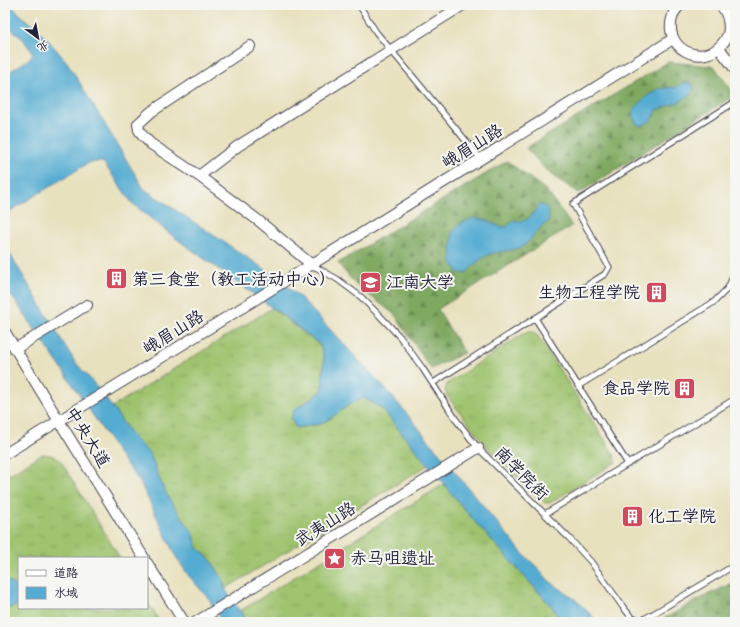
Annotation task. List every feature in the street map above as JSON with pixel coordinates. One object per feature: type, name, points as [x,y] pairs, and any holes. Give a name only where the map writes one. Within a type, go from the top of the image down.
[{"type":"street","points":[[199,176],[238,146],[463,5]]},
{"type":"street","points":[[680,5],[673,14],[670,27],[673,39],[682,49],[694,54],[707,54],[719,48],[725,41],[729,24],[727,15],[720,5]]},
{"type":"street","name":"峨眉山路","points":[[59,421],[253,302],[673,39]]},
{"type":"street","points":[[250,46],[151,112],[138,124],[139,130],[142,135],[152,144],[199,176],[259,221],[312,265]]},
{"type":"street","points":[[719,48],[735,69]]},
{"type":"street","points":[[15,349],[87,305]]},
{"type":"street","name":"中央大道","points":[[5,332],[143,557]]},
{"type":"street","points":[[5,454],[59,421]]},
{"type":"street","name":"武夷山路","points":[[196,622],[478,448]]},
{"type":"street","points":[[148,565],[184,622]]},
{"type":"lane","points":[[359,5],[376,32],[481,159]]},
{"type":"lane","points":[[433,383],[605,274],[609,266],[573,204],[735,102]]},
{"type":"lane","name":"南学院街","points":[[312,265],[355,293],[400,337],[433,383],[457,421],[478,448],[569,538],[591,562],[623,608],[632,618],[642,620],[735,564]]},
{"type":"lane","points":[[578,386],[714,302],[728,288],[735,272]]},
{"type":"lane","points":[[535,318],[628,464]]},
{"type":"lane","points":[[545,514],[735,400]]},
{"type":"green space","points":[[668,62],[714,66],[735,95],[579,193],[550,174],[526,148]]},
{"type":"green space","points":[[507,161],[546,190],[572,226],[438,309],[464,353],[431,369],[394,314],[356,285],[338,263]]},
{"type":"green space","points":[[272,308],[320,345],[324,357],[322,391],[294,410],[320,424],[350,404],[364,398],[381,408],[428,465],[225,589],[223,579],[210,559],[197,547],[194,534],[169,499],[150,454],[131,435],[112,407]]},
{"type":"green space","points":[[526,332],[533,332],[538,336],[615,456],[616,462],[550,503],[545,503],[491,452],[447,396],[445,390],[448,383]]},
{"type":"green space","points":[[42,454],[51,455],[60,460],[119,557],[18,557],[18,609],[148,609],[148,603],[160,622],[5,622],[5,477]]},
{"type":"green space","points":[[444,484],[476,523],[553,608],[560,622],[246,622],[240,611],[325,558],[331,567],[344,559],[339,549]]},
{"type":"green space","points":[[735,582],[735,622],[658,622],[703,597]]},
{"type":"water","points":[[5,5],[10,5],[46,38],[67,62],[144,189],[266,270],[299,296],[391,395],[524,555],[548,580],[576,600],[596,622],[560,622],[553,608],[476,523],[381,408],[364,398],[350,404],[320,424],[296,428],[291,418],[294,410],[322,391],[324,358],[320,345],[285,317],[174,237],[132,203],[103,162],[90,162],[5,214],[5,75],[29,59],[33,53],[23,39],[5,24]]},
{"type":"water","points":[[682,83],[691,83],[694,89],[687,97],[657,110],[651,120],[640,126],[635,122],[633,115],[634,109],[647,96],[658,89],[677,87]]},
{"type":"water","points":[[540,204],[547,208],[549,216],[548,222],[541,227],[527,243],[516,249],[490,254],[480,260],[466,273],[459,273],[452,263],[451,248],[453,232],[460,224],[473,218],[486,220],[500,227],[506,227],[515,220],[522,221],[528,219]]},
{"type":"water","points":[[5,246],[75,362],[92,381],[131,435],[150,454],[169,499],[194,534],[197,547],[210,559],[223,579],[225,589],[246,622],[222,622],[208,598],[189,576],[176,557],[140,482],[119,455],[5,286]]},
{"type":"water","points":[[8,581],[17,588],[18,605],[5,610],[5,582]]},
{"type":"place","name":"第三食堂（教工活动中心）","points":[[117,279]]},
{"type":"place","name":"江南大学","points":[[370,282]]},
{"type":"place","name":"生物工程学院","points":[[656,292]]},
{"type":"place","name":"食品学院","points":[[685,388]]},
{"type":"place","name":"化工学院","points":[[632,516]]},
{"type":"place","name":"赤马咀遗址","points":[[334,558]]}]
